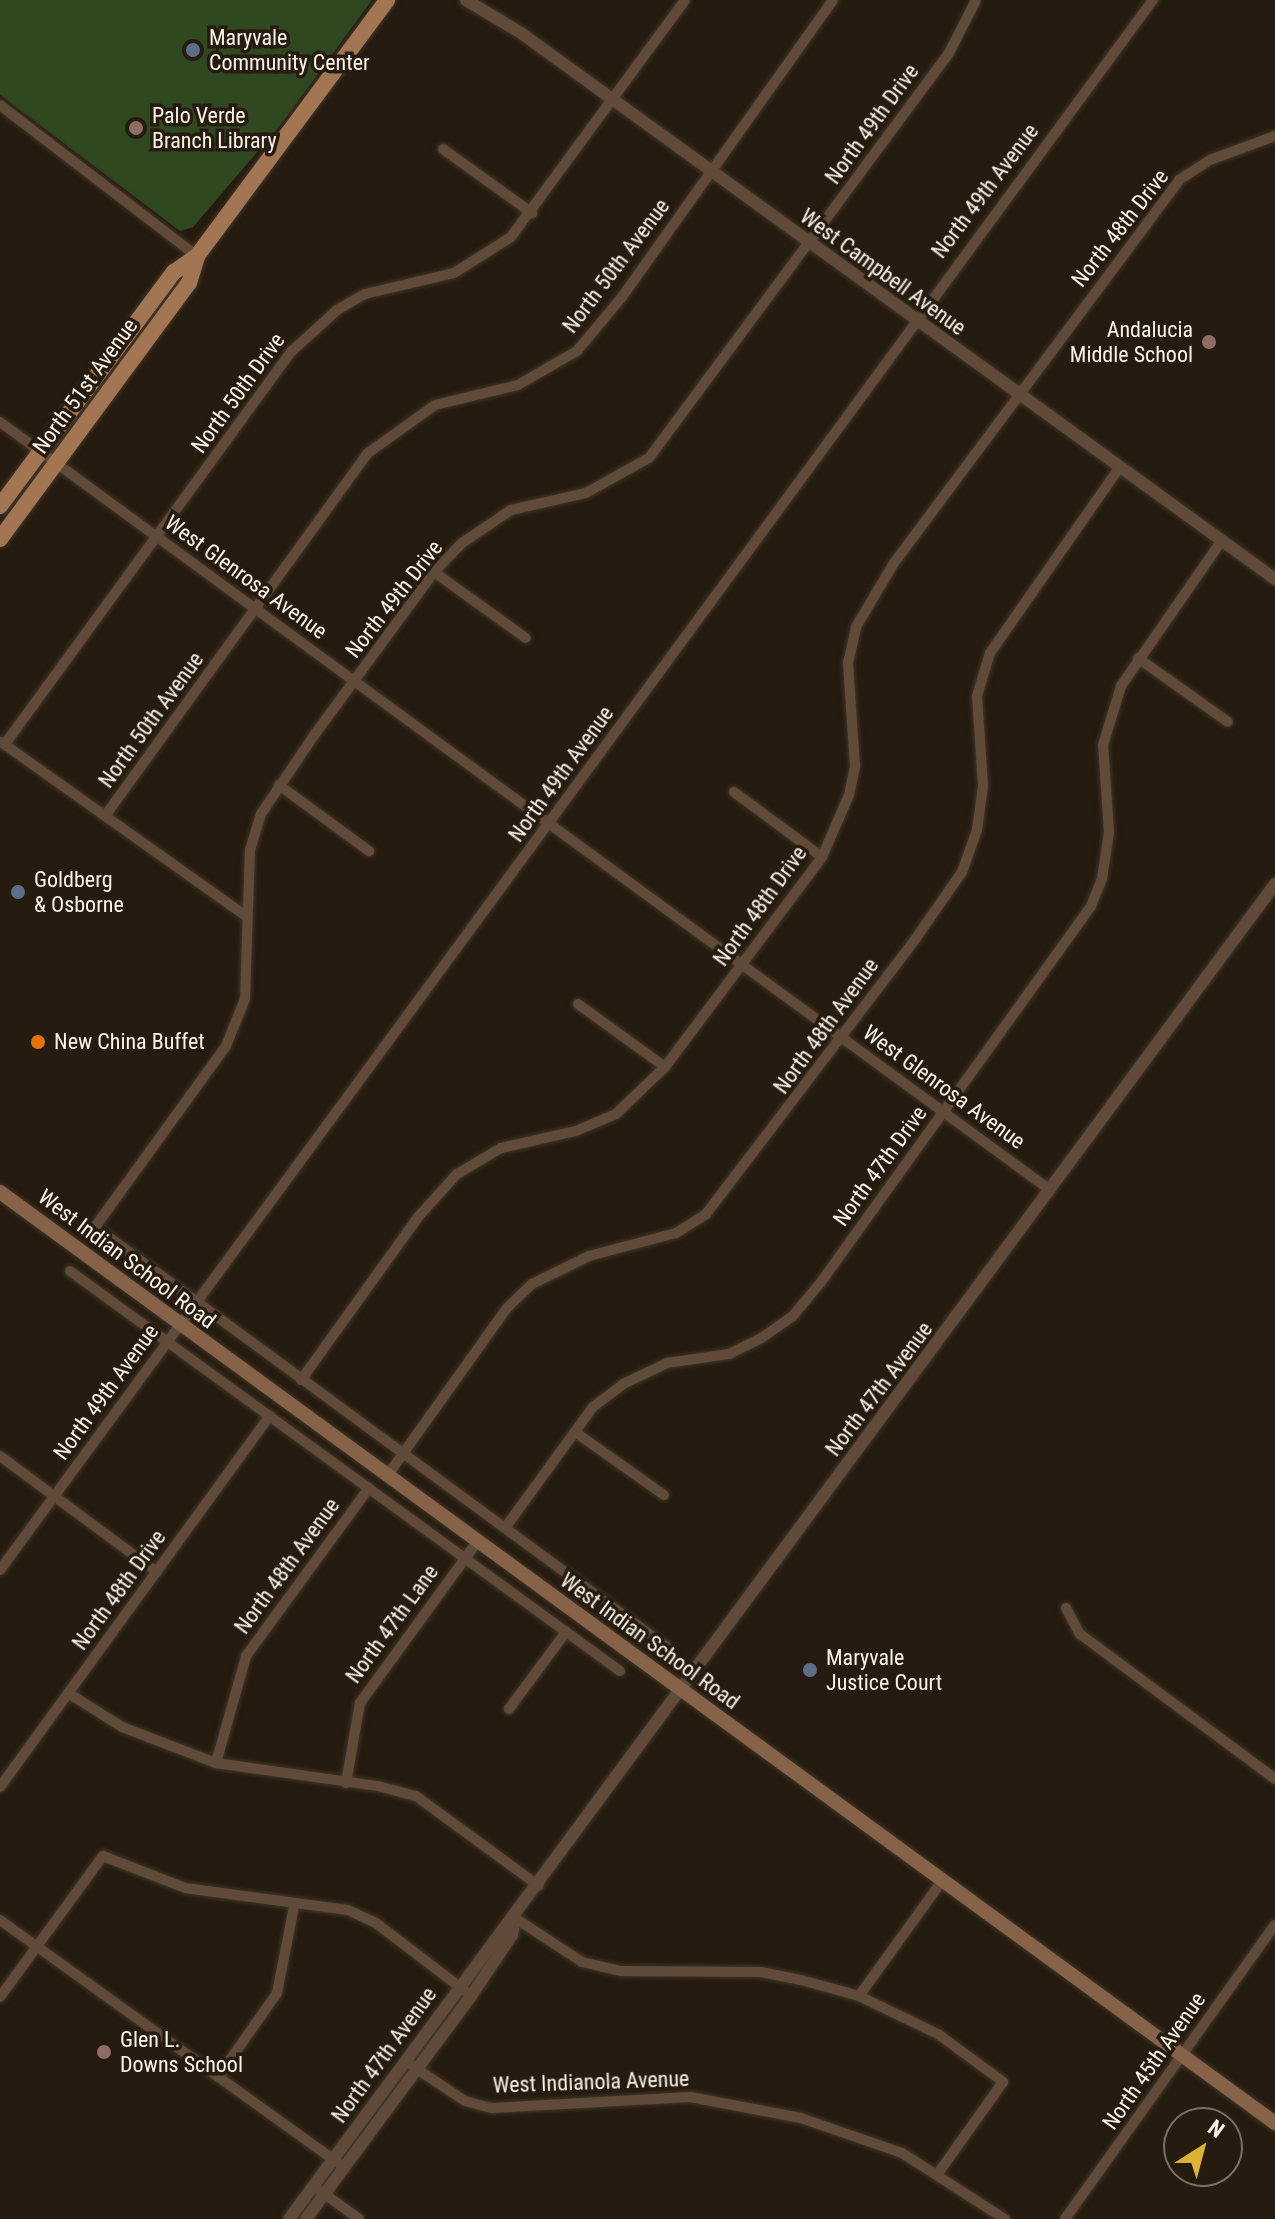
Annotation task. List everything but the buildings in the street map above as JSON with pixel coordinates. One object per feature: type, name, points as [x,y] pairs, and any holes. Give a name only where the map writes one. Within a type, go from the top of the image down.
[{"type":"main road","name":"North 51st Avenue","points":[[0,506],[174,272],[197,256],[387,0]]},
{"type":"main road","name":"North 51st Avenue","points":[[0,539],[189,283],[197,256]]},
{"type":"main road","name":"West Indian School Road","points":[[0,1192],[1275,2123]]},
{"type":"street","name":"West Campbell Avenue","points":[[466,0],[613,99],[1275,579]]},
{"type":"street","name":"North 50th Drive","points":[[3,742],[306,335],[365,294],[439,278],[470,266],[503,245],[532,213],[685,0]]},
{"type":"street","name":"North 50th Avenue","points":[[105,816],[368,453],[398,426],[435,405],[518,385],[577,351],[712,171],[833,0]]},
{"type":"street","name":"North 49th Drive","points":[[95,1227],[226,1046],[245,999],[250,950],[244,915],[250,850],[261,814],[279,785],[434,572],[462,543],[511,510],[586,493],[649,458],[812,244],[956,42],[976,0]]},
{"type":"street","name":"North 49th Avenue","points":[[0,1570],[549,824],[915,319],[1153,0]]},
{"type":"street","points":[[0,105],[197,256]]},
{"type":"street","name":"North 48th Drive","points":[[301,1380],[419,1216],[457,1174],[501,1148],[576,1131],[616,1114],[665,1067],[822,857],[849,795],[855,766],[848,663],[856,627],[894,563],[1179,180],[1210,160],[1275,136]]},
{"type":"street","points":[[443,149],[532,213]]},
{"type":"street","name":"West Glenrosa Avenue","points":[[0,422],[1050,1190]]},
{"type":"street","name":"North 48th Avenue","points":[[387,1476],[507,1308],[532,1284],[589,1256],[676,1233],[706,1214],[843,1038],[962,872],[977,830],[983,786],[977,696],[990,653],[1119,468]]},
{"type":"street","name":"North 47th Drive","points":[[505,1528],[593,1407],[623,1384],[667,1363],[729,1354],[792,1317],[944,1112],[1091,906],[1102,879],[1109,832],[1103,745],[1121,686],[1222,540]]},
{"type":"street","points":[[434,572],[526,638]]},
{"type":"street","points":[[1138,658],[1228,722]]},
{"type":"street","points":[[3,742],[244,915]]},
{"type":"street","points":[[279,785],[369,851]]},
{"type":"street","points":[[734,792],[822,857]]},
{"type":"street","name":"North 47th Avenue","points":[[289,2219],[344,2167],[459,1986],[501,1927],[515,1918],[539,1886],[1275,884]]},
{"type":"street","points":[[578,1004],[665,1067]]},
{"type":"street","name":"West Indian School Road","points":[[95,1227],[671,1650]]},
{"type":"street","name":"West Indian School Road","points":[[70,1271],[620,1671]]},
{"type":"street","name":"North 48th Drive","points":[[0,1787],[270,1416]]},
{"type":"street","points":[[575,1432],[664,1495]]},
{"type":"street","points":[[0,1456],[157,1572]]},
{"type":"street","name":"North 48th Avenue","points":[[216,1763],[246,1656],[369,1488]]},
{"type":"street","name":"North 47th Lane","points":[[346,1783],[360,1703],[477,1542]]},
{"type":"street","points":[[1066,1608],[1080,1634],[1275,1779]]},
{"type":"street","points":[[509,1709],[566,1632]]},
{"type":"street","points":[[68,1693],[122,1727],[216,1763],[416,1796],[539,1886]]},
{"type":"street","points":[[0,1997],[103,1856],[185,1888],[294,1906],[348,1910],[376,1923],[471,1996]]},
{"type":"street","points":[[859,1996],[942,1881]]},
{"type":"street","points":[[218,2077],[277,1993],[294,1906]]},
{"type":"street","points":[[515,1918],[567,1955],[601,1967],[761,1972],[859,1996],[938,2034],[1003,2082],[939,2172]]},
{"type":"street","name":"North 47th Avenue","points":[[306,2219],[332,2159],[471,1996],[512,1935],[515,1918]]},
{"type":"street","points":[[0,1920],[344,2167]]},
{"type":"street","name":"North 45th Avenue","points":[[1065,2219],[1275,1925]]},
{"type":"street","name":"West Indianola Avenue","points":[[410,2064],[465,2101],[492,2108],[690,2097],[755,2108],[868,2138],[939,2172],[1005,2219]]},
{"type":"street","points":[[319,2190],[359,2219]]},
{"type":"green space","points":[[0,0],[372,0],[283,122],[193,227],[180,231],[0,95]]},
{"type":"place","name":"Maryvale Community Center","points":[[193,50]]},
{"type":"place","name":"Palo Verde Branch Library","points":[[136,128]]},
{"type":"place","name":"Andalucia Middle School","points":[[1209,342]]},
{"type":"place","name":"Goldberg & Osborne","points":[[18,892]]},
{"type":"place","name":"New China Buffet","points":[[38,1042]]},
{"type":"place","name":"Maryvale Justice Court","points":[[810,1670]]},
{"type":"place","name":"Glen L. Downs School","points":[[104,2052]]}]
